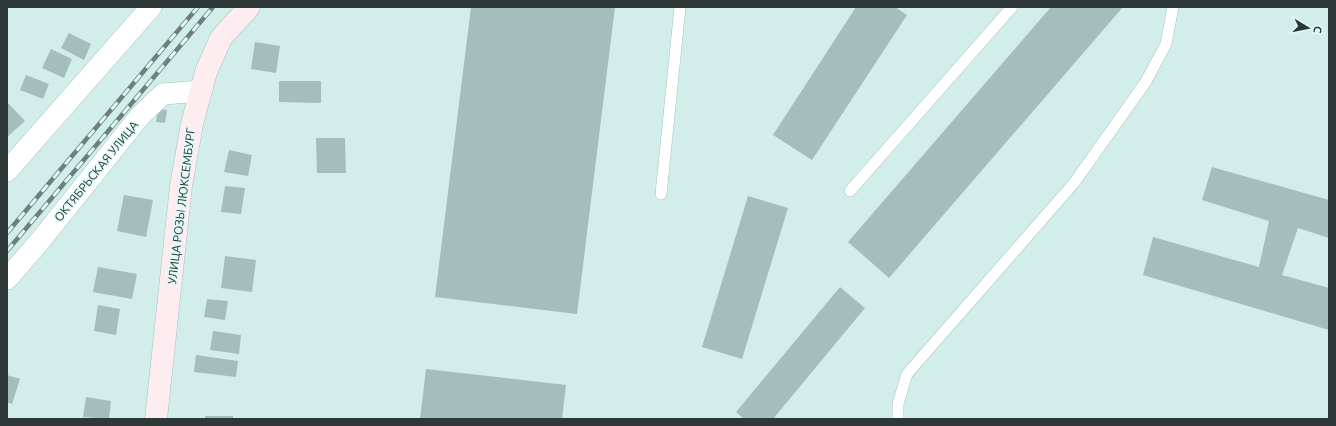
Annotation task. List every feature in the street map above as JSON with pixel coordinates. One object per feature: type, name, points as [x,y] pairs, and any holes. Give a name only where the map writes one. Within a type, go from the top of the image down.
[{"type":"main road","name":"УЛИЦА РОЗЫ ЛЮКСЕМБУРГ","points":[[156,419],[181,186],[192,124],[206,72],[221,38],[249,7]]},
{"type":"street","points":[[7,171],[151,7]]},
{"type":"street","name":"ОКТЯБРЬСКАЯ УЛИЦА","points":[[7,279],[40,241],[140,116],[163,94],[201,91]]},
{"type":"lane","points":[[661,194],[680,7]]},
{"type":"lane","points":[[850,191],[1012,7]]},
{"type":"lane","points":[[898,419],[898,404],[907,374],[1074,183],[1145,83],[1166,44],[1173,7]]},
{"type":"building","points":[[471,7],[615,7],[577,314],[435,297]]},
{"type":"building","points":[[856,7],[895,7],[907,15],[812,160],[773,135]]},
{"type":"building","points":[[1051,7],[1123,7],[889,278],[848,242]]},
{"type":"building","points":[[69,33],[91,44],[84,60],[61,48]]},
{"type":"building","points":[[255,42],[280,46],[276,73],[251,69]]},
{"type":"building","points":[[51,49],[72,59],[64,78],[42,68]]},
{"type":"building","points":[[26,75],[49,84],[43,99],[20,90]]},
{"type":"building","points":[[279,81],[321,81],[321,103],[279,102]]},
{"type":"building","points":[[8,103],[25,121],[7,137],[7,104]]},
{"type":"building","points":[[158,109],[167,110],[165,123],[156,122]]},
{"type":"building","points":[[316,138],[345,138],[346,173],[317,173]]},
{"type":"building","points":[[229,150],[252,155],[248,176],[224,172]]},
{"type":"building","points":[[1212,167],[1329,200],[1329,238],[1298,228],[1282,275],[1329,288],[1329,330],[1143,275],[1153,237],[1259,267],[1269,221],[1202,200]]},
{"type":"building","points":[[225,186],[245,188],[241,214],[221,212]]},
{"type":"building","points":[[124,195],[153,200],[146,237],[117,231]]},
{"type":"building","points":[[748,196],[788,208],[742,359],[702,347]]},
{"type":"building","points":[[225,256],[256,260],[252,292],[221,288]]},
{"type":"building","points":[[98,267],[137,274],[132,299],[93,292]]},
{"type":"building","points":[[840,287],[865,308],[773,419],[744,419],[736,412]]},
{"type":"building","points":[[207,299],[228,301],[225,320],[204,317]]},
{"type":"building","points":[[98,305],[120,309],[116,335],[94,331]]},
{"type":"building","points":[[213,331],[241,335],[239,354],[210,350]]},
{"type":"building","points":[[196,355],[238,361],[236,377],[194,372]]},
{"type":"building","points":[[426,369],[566,385],[562,419],[420,419]]},
{"type":"building","points":[[7,375],[20,379],[12,404],[7,402]]},
{"type":"building","points":[[86,397],[111,401],[109,419],[83,417]]},
{"type":"building","points":[[205,416],[233,416],[233,419],[205,419]]},
{"type":"railway","points":[[7,233],[198,7]]},
{"type":"railway","points":[[7,251],[213,7]]}]
